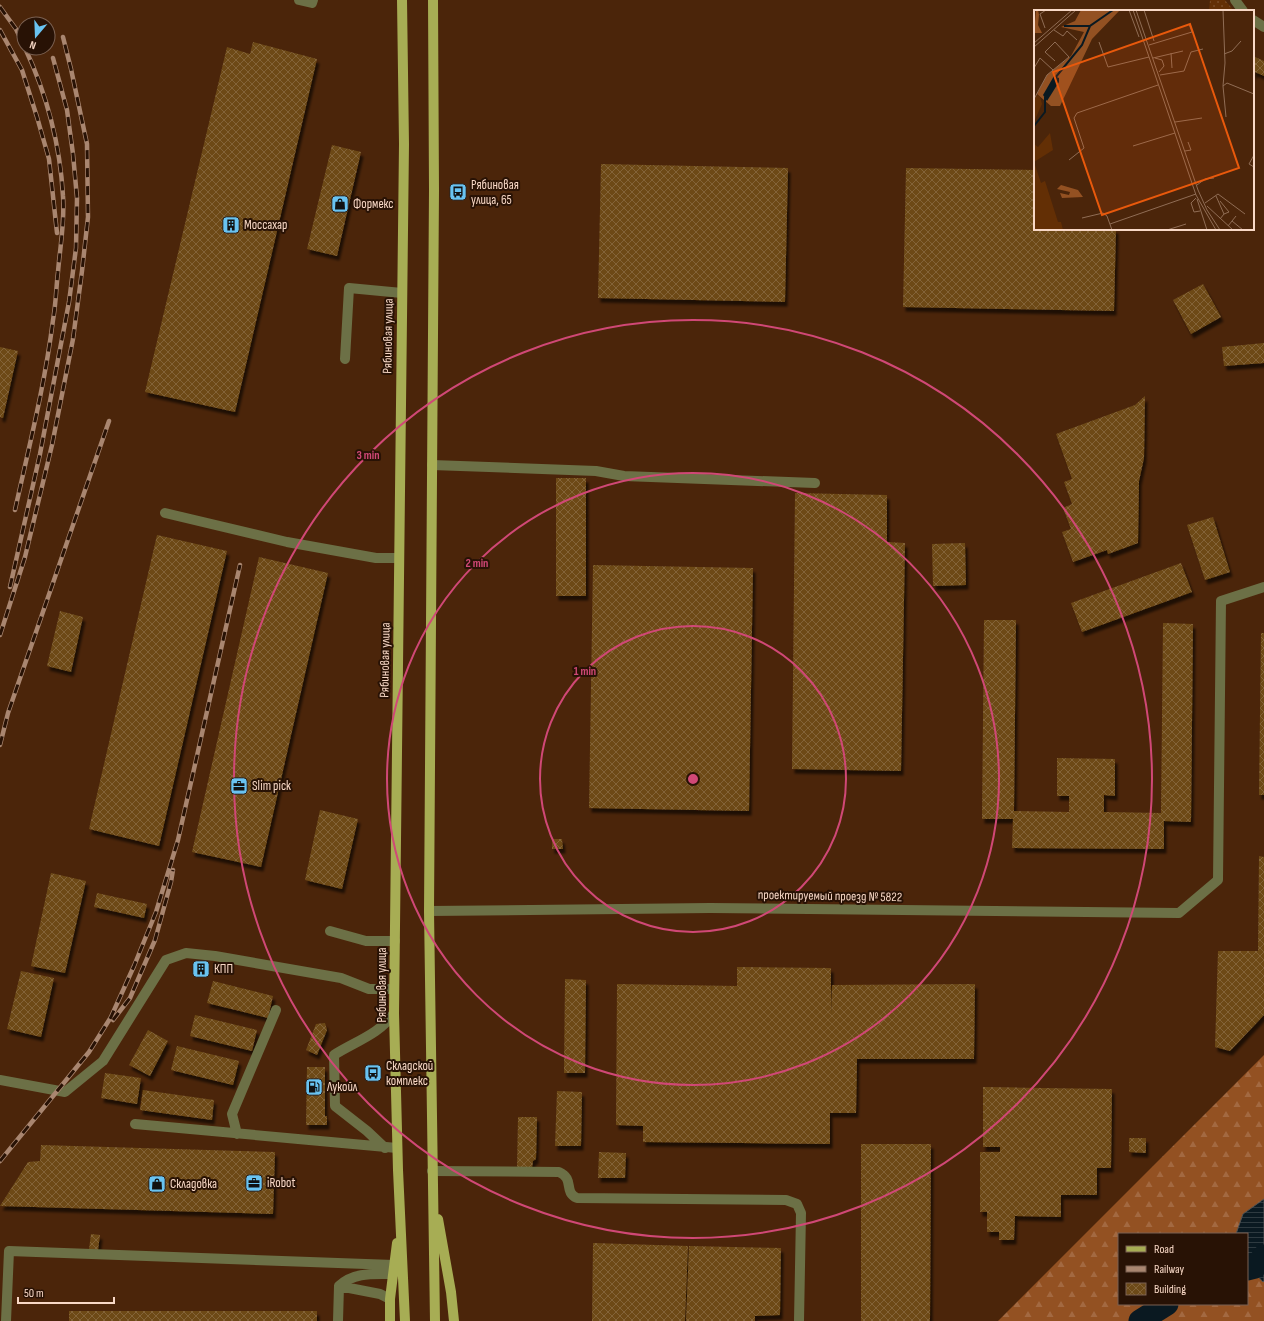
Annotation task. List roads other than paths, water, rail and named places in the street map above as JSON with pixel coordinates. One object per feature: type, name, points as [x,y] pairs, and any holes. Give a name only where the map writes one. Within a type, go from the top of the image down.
[{"type":"main road","name":"Рябиновая улица","points":[[402,0],[404,144],[394,1013],[405,1321]]},
{"type":"main road","points":[[433,0],[434,190],[429,911],[435,1321]]},
{"type":"main road","points":[[432,1190],[451,1292],[454,1321]]},
{"type":"main road","points":[[390,1321],[390,1299],[401,1211]]},
{"type":"lane","points":[[299,0],[312,3],[313,0]]},
{"type":"lane","points":[[1235,0],[1242,10]]},
{"type":"lane","points":[[1254,21],[1264,27]]},
{"type":"lane","points":[[345,359],[349,288],[402,293]]},
{"type":"lane","points":[[432,465],[596,470],[624,476],[815,483]]},
{"type":"lane","points":[[165,513],[287,542],[376,558],[399,558]]},
{"type":"lane","name":"проектируемый проезд № 5822","points":[[429,911],[710,908],[1179,913],[1218,880],[1221,601],[1264,587]]},
{"type":"lane","points":[[330,931],[366,941],[395,941]]},
{"type":"lane","points":[[0,1080],[65,1092],[103,1061],[166,960],[186,953],[215,956],[341,978],[369,989],[394,989]]},
{"type":"lane","points":[[237,1134],[232,1114],[276,1010]]},
{"type":"lane","points":[[385,1148],[367,1131],[335,1106],[334,1055],[368,1037],[389,1021],[394,1013]]},
{"type":"lane","points":[[135,1124],[398,1148]]},
{"type":"lane","points":[[432,1171],[559,1172],[568,1178],[569,1191],[572,1196],[577,1198],[786,1200],[797,1204],[801,1213],[799,1321]]},
{"type":"lane","points":[[6,1321],[9,1251],[394,1270]]},
{"type":"lane","points":[[338,1321],[339,1286],[345,1281],[360,1275],[394,1270]]},
{"type":"lane","points":[[339,1286],[375,1293],[390,1299]]},
{"type":"water","points":[[1264,1199],[1263,1282],[1248,1265],[1248,1233],[1236,1233],[1243,1214]]},
{"type":"waterway","points":[[1248,1269],[1255,1267],[1264,1256]]},
{"type":"waterway","points":[[1140,1321],[1165,1305]]},
{"type":"railway","points":[[0,7],[16,29]]},
{"type":"railway","points":[[0,30],[22,70],[49,159],[57,233]]},
{"type":"railway","points":[[0,635],[25,557],[52,445],[73,339],[88,217],[87,144],[63,37]]},
{"type":"railway","points":[[15,510],[50,344],[55,308],[63,215],[63,196],[59,158],[51,120],[40,84],[29,56]]},
{"type":"railway","points":[[10,587],[40,454],[69,302],[76,248],[77,198],[73,154],[67,110],[53,58]]},
{"type":"railway","points":[[0,745],[8,713],[109,421]]},
{"type":"railway","points":[[0,1161],[89,1052],[111,1017],[156,912],[178,840],[240,565]]},
{"type":"railway","points":[[113,1020],[130,998],[155,940],[173,870]]},
{"type":"place","name":"Рябиновая улица, 65","points":[[458,192]]},
{"type":"place","name":"Формекс","points":[[340,204]]},
{"type":"place","name":"Моссахар","points":[[231,225]]},
{"type":"place","name":"Slim pick","points":[[239,786]]},
{"type":"place","name":"КПП","points":[[201,969]]},
{"type":"place","name":"Складской комплекс","points":[[373,1073]]},
{"type":"place","name":"Лукойл","points":[[314,1087]]},
{"type":"place","name":"iRobot","points":[[254,1183]]},
{"type":"place","name":"Складовка","points":[[157,1184]]}]
